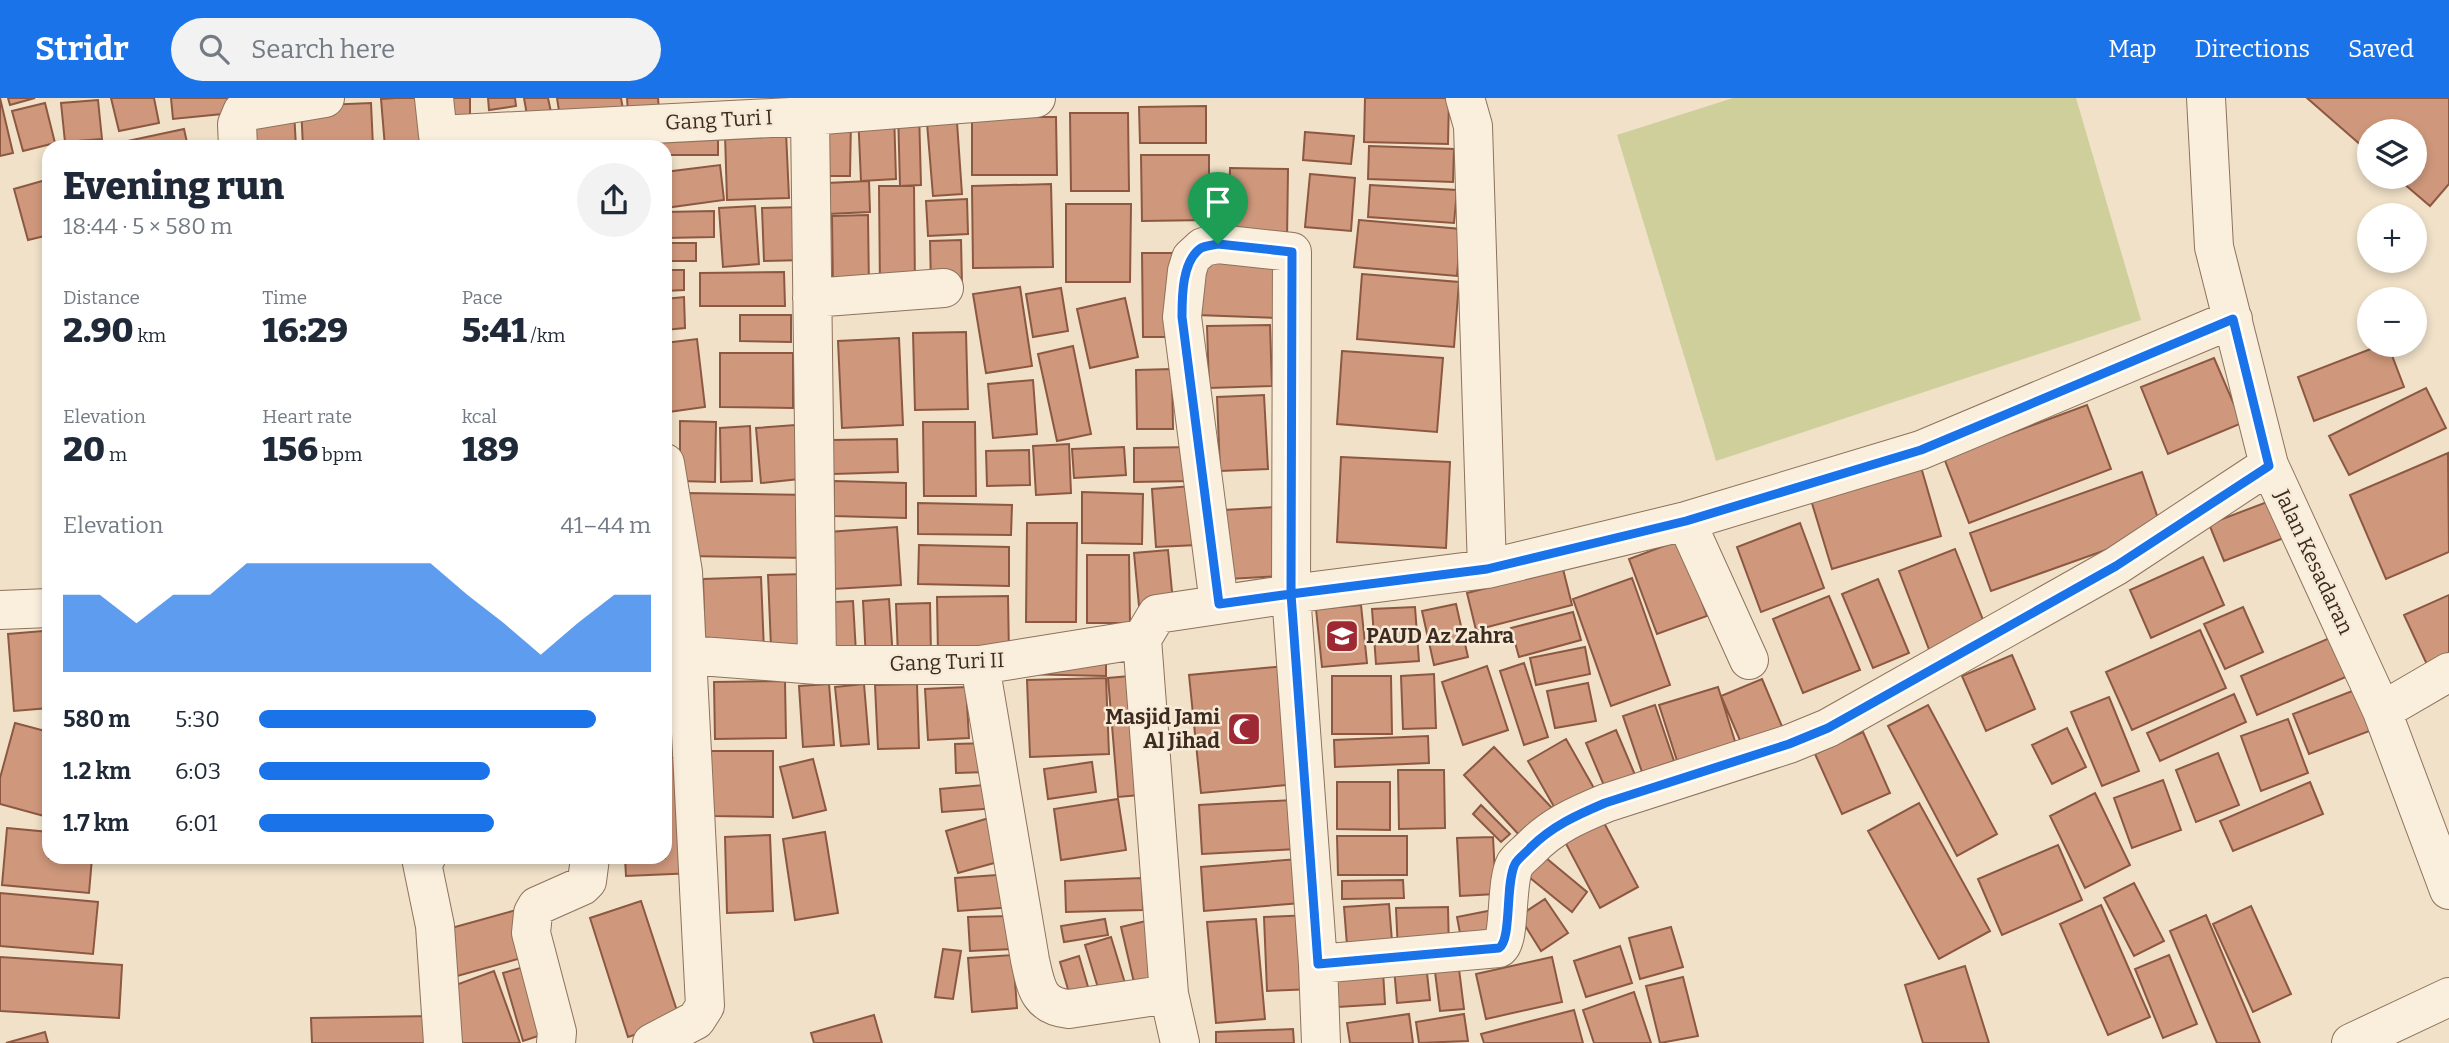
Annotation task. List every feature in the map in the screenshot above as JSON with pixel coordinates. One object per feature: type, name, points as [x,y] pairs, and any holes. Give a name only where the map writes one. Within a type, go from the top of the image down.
[{"type":"street","points":[[238,140],[237,124],[242,112],[325,98]]},
{"type":"street","name":"Gang Turi I","points":[[434,98],[437,140]]},
{"type":"street","name":"Gang Turi I","points":[[475,140],[626,136],[810,116],[1026,98]]},
{"type":"street","points":[[1465,98],[1473,126],[1487,569]]},
{"type":"street","name":"Jalan Kesadaran","points":[[2206,98],[2214,247],[2269,466],[2382,711],[2449,891]]},
{"type":"street","points":[[810,116],[817,665]]},
{"type":"street","points":[[1219,604],[1182,317],[1187,271],[1192,258],[1202,247],[1218,244],[1292,252],[1291,594],[1318,964],[1321,1043]]},
{"type":"street","points":[[812,298],[944,288]]},
{"type":"street","points":[[1180,1043],[1169,994],[1142,639],[1157,614],[1487,569],[1686,521],[1921,450],[2233,319]]},
{"type":"street","points":[[1318,964],[1499,948],[1506,937],[1510,881],[1516,863],[1547,832],[1576,815],[1605,803],[1777,748],[1828,728],[2116,566],[2269,466]]},
{"type":"street","points":[[1686,521],[1749,660]]},
{"type":"street","points":[[652,1043],[696,1020],[705,1006],[687,655],[672,548]]},
{"type":"street","points":[[0,610],[42,608]]},
{"type":"street","name":"Gang Turi II","points":[[687,655],[817,665],[980,665],[1142,639]]},
{"type":"street","points":[[980,665],[1030,960],[1041,997],[1053,1008],[1069,1009],[1169,994]]},
{"type":"street","points":[[2382,711],[2449,672]]},
{"type":"street","points":[[422,864],[435,926],[443,1043]]},
{"type":"street","points":[[556,1043],[557,1032],[531,933],[531,922],[537,906],[587,881],[589,864]]},
{"type":"street","points":[[2351,1043],[2449,997]]},
{"type":"green space","points":[[1733,98],[2076,98],[2141,320],[1716,461],[1617,135]]},
{"type":"building","points":[[0,98],[13,153],[0,156]]},
{"type":"building","points":[[8,98],[35,98],[10,105]]},
{"type":"building","points":[[111,98],[154,98],[159,123],[119,131]]},
{"type":"building","points":[[171,98],[231,98],[232,113],[173,119]]},
{"type":"building","points":[[429,98],[432,140],[384,140],[381,99]]},
{"type":"building","points":[[443,98],[470,98],[470,128],[443,128]]},
{"type":"building","points":[[488,98],[515,98],[516,106],[489,110]]},
{"type":"building","points":[[524,98],[548,98],[552,117],[528,121]]},
{"type":"building","points":[[557,98],[621,98],[624,115],[561,124]]},
{"type":"building","points":[[627,98],[658,98],[659,110],[628,112]]},
{"type":"building","points":[[1365,98],[1449,98],[1448,144],[1364,142]]},
{"type":"building","points":[[2307,98],[2449,98],[2449,184],[2430,206],[2410,189],[2427,189],[2427,119],[2357,119],[2357,142]]},
{"type":"building","points":[[98,100],[102,139],[65,140],[61,103]]},
{"type":"building","points":[[45,103],[54,140],[42,140],[42,146],[23,151],[12,111]]},
{"type":"building","points":[[371,103],[373,140],[303,140],[301,106]]},
{"type":"building","points":[[1206,106],[1206,143],[1140,143],[1139,107]]},
{"type":"building","points":[[956,108],[962,194],[933,196],[926,111]]},
{"type":"building","points":[[919,110],[921,185],[900,186],[898,111]]},
{"type":"building","points":[[294,111],[296,140],[248,140],[246,114]]},
{"type":"building","points":[[894,112],[896,179],[861,181],[858,113]]},
{"type":"building","points":[[1070,113],[1128,113],[1129,191],[1071,191]]},
{"type":"building","points":[[972,117],[1056,117],[1057,175],[972,175]]},
{"type":"building","points":[[815,118],[851,119],[850,176],[815,176]]},
{"type":"building","points":[[652,127],[718,127],[718,155],[672,155],[672,140],[652,140]]},
{"type":"building","points":[[184,129],[186,140],[132,140]]},
{"type":"building","points":[[786,132],[789,198],[727,200],[725,134]]},
{"type":"building","points":[[1305,132],[1354,136],[1351,164],[1303,160]]},
{"type":"building","points":[[1369,146],[1454,149],[1453,182],[1368,179]]},
{"type":"building","points":[[1141,155],[1209,155],[1209,220],[1142,221]]},
{"type":"building","points":[[720,165],[724,200],[672,207],[672,171]]},
{"type":"building","points":[[1230,168],[1288,169],[1287,241],[1228,239]]},
{"type":"building","points":[[1310,174],[1355,178],[1351,231],[1305,227]]},
{"type":"building","points":[[42,181],[42,237],[28,240],[14,189]]},
{"type":"building","points":[[869,181],[870,212],[828,214],[827,183]]},
{"type":"building","points":[[1051,184],[1053,267],[973,268],[972,186]]},
{"type":"building","points":[[1370,185],[1457,190],[1454,223],[1368,217]]},
{"type":"building","points":[[879,186],[914,186],[915,289],[880,289]]},
{"type":"building","points":[[967,199],[968,234],[928,236],[926,201]]},
{"type":"building","points":[[1066,204],[1131,204],[1130,282],[1066,282]]},
{"type":"building","points":[[755,206],[759,264],[723,267],[719,208]]},
{"type":"building","points":[[804,207],[806,260],[764,261],[762,208]]},
{"type":"building","points":[[714,211],[714,237],[672,238],[672,212]]},
{"type":"building","points":[[868,215],[869,291],[833,292],[832,216]]},
{"type":"building","points":[[1359,220],[1461,229],[1457,276],[1354,267]]},
{"type":"building","points":[[961,240],[962,285],[931,285],[930,241]]},
{"type":"building","points":[[672,243],[696,243],[696,261],[672,261]]},
{"type":"building","points":[[1142,253],[1177,253],[1179,337],[1143,337]]},
{"type":"building","points":[[1198,255],[1280,258],[1277,318],[1197,315]]},
{"type":"building","points":[[672,270],[684,270],[684,290],[672,291]]},
{"type":"building","points":[[784,272],[785,306],[700,306],[700,273]]},
{"type":"building","points":[[1362,274],[1459,282],[1454,347],[1357,339]]},
{"type":"building","points":[[1020,287],[1032,366],[986,373],[973,294]]},
{"type":"building","points":[[1061,288],[1068,331],[1033,337],[1026,294]]},
{"type":"building","points":[[684,297],[685,328],[672,329],[672,298]]},
{"type":"building","points":[[1125,298],[1138,357],[1090,368],[1077,309]]},
{"type":"building","points":[[740,315],[791,315],[791,342],[740,341]]},
{"type":"building","points":[[1270,325],[1272,386],[1209,388],[1207,326]]},
{"type":"building","points":[[966,332],[968,409],[915,410],[913,333]]},
{"type":"building","points":[[899,338],[903,425],[842,428],[838,341]]},
{"type":"building","points":[[697,339],[705,407],[672,411],[672,342]]},
{"type":"building","points":[[1073,346],[1091,434],[1057,441],[1038,354]]},
{"type":"building","points":[[1342,351],[1443,358],[1437,432],[1337,424]]},
{"type":"building","points":[[720,353],[793,353],[793,408],[720,407]]},
{"type":"building","points":[[2357,354],[2357,357],[2393,357],[2404,387],[2314,421],[2298,377]]},
{"type":"building","points":[[2214,358],[2242,423],[2168,454],[2141,387]]},
{"type":"building","points":[[1172,369],[1173,429],[1137,429],[1136,370]]},
{"type":"building","points":[[1033,380],[1037,434],[993,438],[988,384]]},
{"type":"building","points":[[2426,388],[2446,428],[2349,475],[2329,436]]},
{"type":"building","points":[[1264,395],[1268,469],[1220,471],[1217,397]]},
{"type":"building","points":[[2087,405],[2111,469],[1969,523],[1944,458]]},
{"type":"building","points":[[680,421],[716,422],[715,482],[680,481]]},
{"type":"building","points":[[923,422],[975,422],[976,496],[924,496]]},
{"type":"building","points":[[795,425],[799,479],[761,483],[756,428]]},
{"type":"building","points":[[750,426],[752,481],[721,482],[720,428]]},
{"type":"building","points":[[897,439],[898,472],[833,474],[832,440]]},
{"type":"building","points":[[1069,444],[1071,493],[1036,495],[1033,446]]},
{"type":"building","points":[[1124,447],[1126,475],[1074,478],[1072,449]]},
{"type":"building","points":[[1193,447],[1193,481],[1134,482],[1134,448]]},
{"type":"building","points":[[1029,450],[1030,485],[987,486],[986,451]]},
{"type":"building","points":[[2448,453],[2449,552],[2386,579],[2350,495]]},
{"type":"building","points":[[1341,457],[1450,462],[1446,548],[1337,542]]},
{"type":"building","points":[[1921,467],[1941,536],[1832,569],[1811,500]]},
{"type":"building","points":[[2142,472],[2162,530],[1991,591],[1970,533]]},
{"type":"building","points":[[834,481],[906,483],[906,518],[833,516]]},
{"type":"building","points":[[1193,486],[1197,545],[1156,547],[1152,489]]},
{"type":"building","points":[[1082,492],[1143,494],[1142,544],[1082,543]]},
{"type":"building","points":[[686,493],[810,495],[809,558],[686,556]]},
{"type":"building","points":[[2275,499],[2289,536],[2224,561],[2209,524]]},
{"type":"building","points":[[918,503],[1012,505],[1011,535],[918,534]]},
{"type":"building","points":[[1275,507],[1280,576],[1229,579],[1224,510]]},
{"type":"building","points":[[1027,523],[1077,523],[1076,622],[1026,622]]},
{"type":"building","points":[[1800,523],[1824,588],[1761,612],[1737,547]]},
{"type":"building","points":[[897,527],[901,585],[833,589],[828,532]]},
{"type":"building","points":[[1680,540],[1707,616],[1657,634],[1629,559]]},
{"type":"building","points":[[919,545],[1009,547],[1009,586],[918,584]]},
{"type":"building","points":[[1955,549],[1987,630],[1930,652],[1899,571]]},
{"type":"building","points":[[1168,550],[1173,602],[1139,606],[1134,553]]},
{"type":"building","points":[[1087,555],[1129,555],[1130,623],[1087,623]]},
{"type":"building","points":[[2203,557],[2224,605],[2151,638],[2130,590]]},
{"type":"building","points":[[1563,569],[1572,605],[1476,630],[1467,593]]},
{"type":"building","points":[[806,574],[808,646],[771,647],[768,575]]},
{"type":"building","points":[[761,577],[764,651],[705,653],[703,579]]},
{"type":"building","points":[[1632,578],[1670,685],[1611,706],[1573,599]]},
{"type":"building","points":[[1878,579],[1909,653],[1873,668],[1842,594]]},
{"type":"building","points":[[2449,595],[2449,662],[2430,671],[2404,615]]},
{"type":"building","points":[[1008,596],[1009,655],[938,655],[937,597]]},
{"type":"building","points":[[1829,596],[1860,670],[1803,693],[1773,619]]},
{"type":"building","points":[[889,599],[893,659],[866,660],[863,601]]},
{"type":"building","points":[[853,601],[856,653],[822,655],[818,603]]},
{"type":"building","points":[[930,603],[931,655],[898,656],[896,604]]},
{"type":"building","points":[[1456,604],[1468,657],[1434,665],[1422,611]]},
{"type":"building","name":"PAUD Az Zahra","points":[[1361,605],[1367,663],[1322,667],[1316,609]]},
{"type":"building","points":[[1415,607],[1419,661],[1376,664],[1372,609]]},
{"type":"building","points":[[2243,607],[2263,652],[2225,669],[2204,624]]},
{"type":"building","points":[[1573,612],[1581,640],[1519,657],[1511,628]]},
{"type":"building","points":[[2200,630],[2226,688],[2132,730],[2106,672]]},
{"type":"building","points":[[42,631],[42,709],[14,711],[8,634]]},
{"type":"building","points":[[2332,637],[2348,676],[2257,715],[2241,676]]},
{"type":"building","points":[[1585,647],[1590,674],[1536,685],[1530,658]]},
{"type":"building","points":[[1106,654],[1106,676],[1020,674]]},
{"type":"building","points":[[2012,655],[2035,709],[1986,731],[1962,676]]},
{"type":"building","points":[[1524,663],[1548,737],[1524,745],[1500,671]]},
{"type":"building","name":"Masjid Jami Al Jihad","points":[[1286,666],[1298,784],[1201,793],[1189,675]]},
{"type":"building","points":[[1487,666],[1508,730],[1463,745],[1442,682]]},
{"type":"building","points":[[672,674],[677,674],[675,702],[672,702]]},
{"type":"building","points":[[1434,674],[1436,728],[1403,729],[1401,676]]},
{"type":"building","points":[[1141,675],[1151,794],[1118,797],[1108,678]]},
{"type":"building","points":[[1332,676],[1391,676],[1392,734],[1332,734]]},
{"type":"building","points":[[1106,678],[1109,754],[1030,757],[1027,680]]},
{"type":"building","points":[[1762,679],[1786,736],[1745,752],[1721,696]]},
{"type":"building","points":[[785,681],[786,738],[715,739],[714,682]]},
{"type":"building","points":[[1588,683],[1596,721],[1555,728],[1547,691]]},
{"type":"building","points":[[829,684],[834,745],[803,747],[799,686]]},
{"type":"building","points":[[864,684],[869,744],[841,746],[835,687]]},
{"type":"building","points":[[917,684],[919,748],[878,749],[875,685]]},
{"type":"building","points":[[2365,686],[2380,727],[2309,754],[2293,714]]},
{"type":"building","points":[[966,687],[969,738],[928,740],[925,689]]},
{"type":"building","points":[[1718,687],[1739,754],[1681,773],[1659,705]]},
{"type":"building","points":[[2234,694],[2246,722],[2160,761],[2147,733]]},
{"type":"building","points":[[2109,697],[2139,771],[2102,786],[2071,712]]},
{"type":"building","points":[[1655,705],[1674,761],[1642,772],[1623,716]]},
{"type":"building","points":[[1928,705],[1997,834],[1957,856],[1888,726]]},
{"type":"building","points":[[672,714],[677,714],[676,744],[672,744]]},
{"type":"building","points":[[2288,719],[2308,773],[2261,791],[2241,736]]},
{"type":"building","points":[[15,723],[42,730],[42,815],[0,804],[0,778]]},
{"type":"building","points":[[2067,728],[2086,767],[2052,784],[2032,745]]},
{"type":"building","points":[[1616,730],[1638,782],[1608,795],[1586,743]]},
{"type":"building","points":[[1863,732],[1890,793],[1842,814],[1815,754]]},
{"type":"building","points":[[1428,736],[1429,763],[1335,767],[1334,740]]},
{"type":"building","points":[[1566,739],[1599,797],[1561,819],[1528,761]]},
{"type":"building","points":[[988,743],[988,772],[956,773],[955,744]]},
{"type":"building","points":[[1494,747],[1552,808],[1521,837],[1464,775]]},
{"type":"building","points":[[711,751],[773,751],[773,817],[711,816]]},
{"type":"building","points":[[2218,753],[2239,805],[2196,822],[2176,770]]},
{"type":"building","points":[[688,757],[695,873],[626,876],[625,864],[672,864],[672,758]]},
{"type":"building","points":[[813,759],[826,810],[793,818],[780,767]]},
{"type":"building","points":[[1092,762],[1096,792],[1048,799],[1044,769]]},
{"type":"building","points":[[1398,770],[1444,770],[1445,828],[1399,829]]},
{"type":"building","points":[[2163,780],[2181,830],[2132,848],[2114,798]]},
{"type":"building","points":[[1337,782],[1390,782],[1390,830],[1337,829]]},
{"type":"building","points":[[2310,782],[2323,814],[2233,851],[2220,821]]},
{"type":"building","points":[[995,784],[997,808],[942,812],[940,789]]},
{"type":"building","points":[[2095,793],[2130,865],[2085,888],[2050,816]]},
{"type":"building","points":[[1118,799],[1126,850],[1061,860],[1054,809]]},
{"type":"building","points":[[1293,800],[1296,849],[1202,854],[1199,805]]},
{"type":"building","points":[[1919,803],[1990,931],[1939,959],[1868,831]]},
{"type":"building","points":[[1481,805],[1510,834],[1501,842],[1473,814]]},
{"type":"building","points":[[992,817],[1005,860],[958,873],[946,831]]},
{"type":"building","points":[[1602,819],[1638,887],[1600,908],[1564,840]]},
{"type":"building","points":[[7,828],[42,831],[42,864],[91,864],[89,893],[2,885]]},
{"type":"building","points":[[825,832],[838,913],[795,920],[783,839]]},
{"type":"building","points":[[770,835],[773,911],[727,913],[725,837]]},
{"type":"building","points":[[1337,836],[1407,836],[1407,875],[1338,875]]},
{"type":"building","points":[[1493,837],[1496,894],[1460,896],[1457,838]]},
{"type":"building","points":[[2058,845],[2082,900],[2002,935],[1978,879]]},
{"type":"building","points":[[1540,853],[1587,892],[1572,912],[1524,873]]},
{"type":"building","points":[[1298,859],[1301,903],[1204,911],[1201,867]]},
{"type":"building","points":[[1011,874],[1014,907],[958,911],[955,878]]},
{"type":"building","points":[[1142,878],[1143,910],[1066,912],[1065,881]]},
{"type":"building","points":[[1403,880],[1404,898],[1342,899],[1342,881]]},
{"type":"building","points":[[2134,883],[2164,941],[2134,956],[2104,898]]},
{"type":"building","points":[[0,893],[98,902],[93,954],[0,946]]},
{"type":"building","points":[[1545,899],[1568,933],[1541,951],[1519,916]]},
{"type":"building","points":[[641,901],[680,1020],[628,1037],[590,918]]},
{"type":"building","points":[[1389,904],[1393,954],[1348,958],[1344,907]]},
{"type":"building","points":[[2101,905],[2150,1017],[2108,1035],[2060,924]]},
{"type":"building","points":[[2251,906],[2291,994],[2253,1012],[2213,924]]},
{"type":"building","points":[[1448,907],[1449,951],[1398,952],[1396,908]]},
{"type":"building","points":[[520,909],[532,955],[450,978],[437,932]]},
{"type":"building","points":[[1498,909],[1504,941],[1463,949],[1457,917]]},
{"type":"building","points":[[1312,915],[1314,989],[1267,991],[1264,917]]},
{"type":"building","points":[[2206,915],[2260,1043],[2217,1043],[2170,931]]},
{"type":"building","points":[[1011,916],[1013,949],[970,951],[968,917]]},
{"type":"building","points":[[1105,919],[1108,935],[1064,942],[1061,926]]},
{"type":"building","points":[[1256,919],[1265,1019],[1216,1023],[1207,922]]},
{"type":"building","points":[[1146,921],[1160,985],[1136,991],[1121,927]]},
{"type":"building","points":[[1671,927],[1683,967],[1640,979],[1629,938]]},
{"type":"building","points":[[1111,937],[1128,993],[1102,1001],[1085,945]]},
{"type":"building","points":[[1620,946],[1632,983],[1586,997],[1574,961]]},
{"type":"building","points":[[943,949],[961,951],[953,999],[935,997]]},
{"type":"building","points":[[1013,955],[1017,1008],[972,1012],[968,958]]},
{"type":"building","points":[[2169,955],[2197,1024],[2163,1038],[2135,969]]},
{"type":"building","points":[[1079,956],[1091,997],[1072,1003],[1060,962]]},
{"type":"building","points":[[0,957],[122,965],[119,1018],[0,1011]]},
{"type":"building","points":[[1552,957],[1562,1002],[1486,1019],[1476,974]]},
{"type":"building","points":[[1458,961],[1464,1009],[1440,1011],[1434,964]]},
{"type":"building","points":[[1426,964],[1430,1000],[1397,1003],[1394,967]]},
{"type":"building","points":[[531,965],[550,1032],[523,1041],[503,973]]},
{"type":"building","points":[[1965,966],[1989,1043],[1923,1043],[1905,985]]},
{"type":"building","points":[[494,971],[520,1043],[462,1043],[442,990]]},
{"type":"building","points":[[1383,971],[1385,1004],[1338,1007],[1335,974]]},
{"type":"building","points":[[1683,977],[1698,1036],[1660,1043],[1646,986]]},
{"type":"building","points":[[1634,992],[1651,1043],[1594,1043],[1583,1010]]},
{"type":"building","points":[[1574,1010],[1583,1043],[1484,1043],[1481,1034]]},
{"type":"building","points":[[1409,1014],[1413,1043],[1350,1043],[1347,1023]]},
{"type":"building","points":[[1464,1014],[1468,1041],[1419,1043],[1416,1022]]},
{"type":"building","points":[[874,1015],[882,1043],[814,1043],[811,1033]]},
{"type":"building","points":[[432,1016],[433,1043],[312,1043],[311,1018]]},
{"type":"building","points":[[1293,1029],[1294,1043],[1216,1043],[1216,1032]]},
{"type":"building","points":[[45,1032],[48,1043],[6,1043]]},
{"type":"place","name":"PAUD Az Zahra","points":[[1342,636]]},
{"type":"place","name":"Masjid Jami Al Jihad","points":[[1244,729]]},
{"type":"route","points":[[1218,244],[1202,247],[1192,258],[1187,271],[1182,317],[1219,604],[1291,594],[1318,964],[1499,948],[1506,937],[1510,881],[1516,863],[1547,832],[1576,815],[1605,803],[1742,760],[1828,728],[2116,566],[2269,466],[2233,319],[1921,450],[1686,521],[1487,569],[1291,594],[1292,252],[1218,244]]}]
